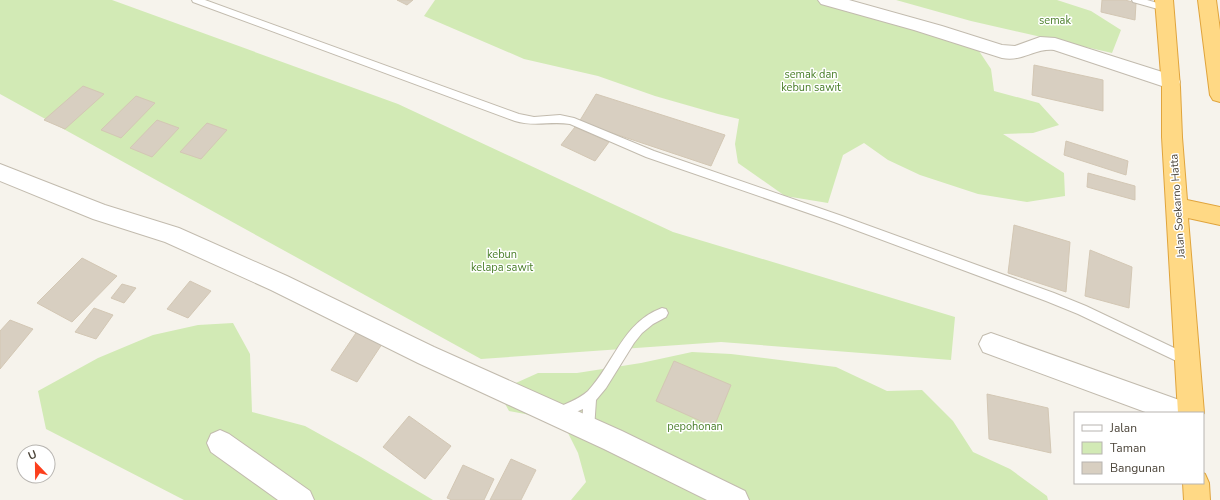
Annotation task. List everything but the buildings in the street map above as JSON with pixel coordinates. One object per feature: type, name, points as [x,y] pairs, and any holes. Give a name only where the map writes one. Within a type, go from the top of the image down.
[{"type":"highway","points":[[1207,0],[1220,95]]},
{"type":"highway","name":"Jalan Soekarno Hatta","points":[[1165,4],[1171,82],[1172,137],[1178,206],[1191,412]]},
{"type":"highway","points":[[1178,206],[1220,216]]},
{"type":"highway","points":[[1196,484],[1197,500]]},
{"type":"street","points":[[827,0],[952,35],[994,50],[1009,53],[1017,53],[1032,45],[1042,43],[1055,44],[1171,82]]},
{"type":"street","points":[[0,172],[101,213],[171,235],[279,283],[426,355],[557,414],[736,500]]},
{"type":"street","points":[[990,344],[1179,412]]},
{"type":"street","points":[[220,443],[301,500]]},
{"type":"lane","points":[[196,0],[518,118],[534,121],[560,119],[571,121],[650,154],[955,261],[1082,310],[1187,360]]},
{"type":"lane","points":[[1136,0],[1165,4]]},
{"type":"lane","points":[[557,414],[590,397],[610,373],[629,338],[647,322],[662,313]]},
{"type":"lane","points":[[588,429],[590,397]]},
{"type":"green space","name":"kebun kelapa sawit","points":[[0,0],[112,0],[398,104],[673,232],[955,317],[951,360],[721,342],[481,359],[0,94]]},
{"type":"green space","name":"semak dan kebun sawit","points":[[435,0],[834,0],[973,42],[991,69],[994,91],[1039,103],[1059,125],[1033,133],[1003,134],[1064,173],[1065,196],[1027,202],[978,194],[920,175],[888,160],[864,143],[843,155],[828,203],[785,196],[738,163],[735,144],[739,119],[655,96],[598,76],[524,59],[424,16]]},
{"type":"green space","name":"semak","points":[[896,0],[1057,0],[1091,11],[1121,30],[1112,53],[971,21]]},
{"type":"green space","points":[[233,323],[250,354],[252,412],[305,426],[433,500],[184,500],[46,429],[38,391],[98,358],[153,335],[198,325]]},
{"type":"green space","name":"pepohonan","points":[[692,352],[731,354],[836,367],[887,391],[922,390],[953,421],[973,452],[1010,469],[1047,496],[1048,500],[571,500],[586,482],[578,453],[564,425],[541,417],[509,411],[498,391],[538,373],[577,373],[641,363]]}]
